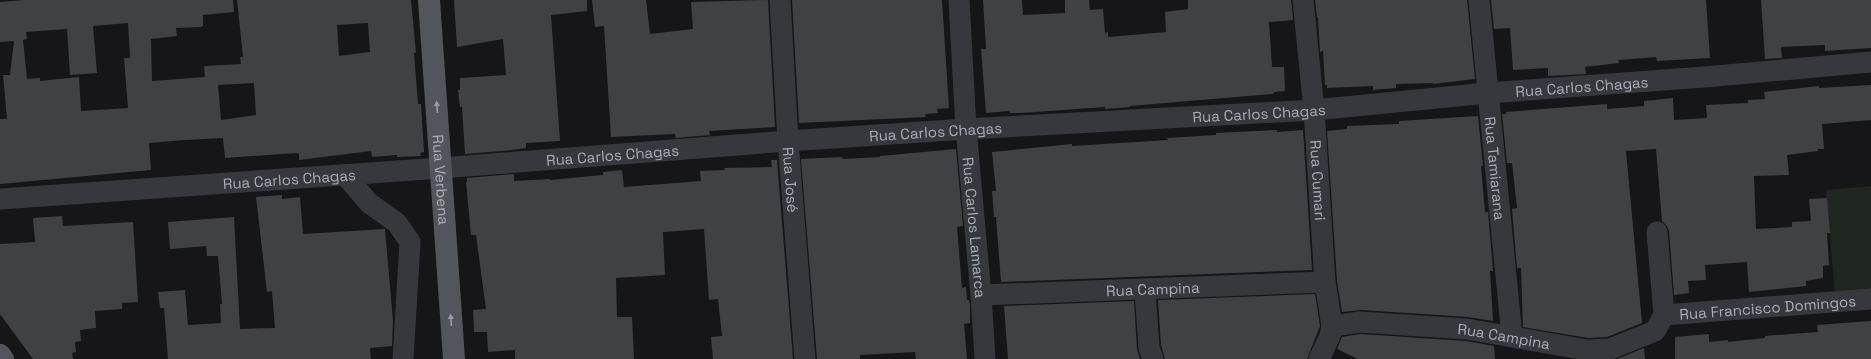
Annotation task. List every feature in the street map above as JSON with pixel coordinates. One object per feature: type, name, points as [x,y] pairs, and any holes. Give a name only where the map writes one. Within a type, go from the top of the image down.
[{"type":"main road","name":"Rua Verbena","points":[[429,0],[442,168],[454,359]]},
{"type":"main road","points":[[0,356],[3,359]]},
{"type":"street","name":"Rua José","points":[[780,0],[788,141],[805,359]]},
{"type":"street","name":"Rua Carlos Lamarca","points":[[959,0],[966,129],[981,295],[985,359]]},
{"type":"street","name":"Rua Cumari","points":[[1303,0],[1314,110],[1325,282],[1332,326],[1330,336],[1319,359]]},
{"type":"street","name":"Rua Tamiarana","points":[[1479,0],[1512,337]]},
{"type":"street","name":"Rua Carlos Chagas","points":[[0,199],[442,168],[788,141],[966,129],[1314,110],[1488,93],[1704,77],[1871,62]]},
{"type":"street","points":[[345,175],[369,203],[398,223],[410,242],[403,359]]},
{"type":"street","points":[[1657,232],[1664,315]]},
{"type":"street","name":"Rua Campina","points":[[981,295],[1325,282]]},
{"type":"street","points":[[1145,290],[1150,348],[1153,359]]},
{"type":"street","name":"Rua Francisco Domingos","points":[[1664,315],[1871,299]]},
{"type":"street","name":"Rua Campina","points":[[1332,326],[1360,322],[1467,329],[1610,354],[1655,331],[1664,315]]},
{"type":"shaded area","points":[[1871,186],[1871,292],[1835,296],[1826,190]]},
{"type":"building","points":[[24,0],[233,0],[234,12],[203,15],[203,26],[201,27],[176,28],[177,36],[151,39],[152,81],[205,77],[204,66],[241,64],[240,57],[243,57],[237,0],[411,0],[416,53],[414,53],[418,104],[421,104],[424,152],[420,153],[421,156],[397,157],[397,155],[372,157],[371,151],[299,160],[299,154],[297,153],[225,158],[223,138],[185,140],[149,143],[151,170],[0,184],[0,119],[7,119],[3,75],[10,75],[14,41],[0,42],[0,2]],"holes":[[[128,23],[130,58],[124,58],[128,108],[81,111],[79,77],[40,81],[40,78],[27,79],[23,40],[27,39],[26,32],[67,29],[70,75],[97,73],[93,26]],[[368,23],[370,52],[339,56],[337,25]],[[254,83],[256,115],[221,120],[218,85]]]},
{"type":"building","points":[[454,0],[587,0],[587,11],[551,15],[560,141],[526,143],[526,148],[465,154],[462,107],[460,107],[458,90],[460,90],[460,78],[506,75],[503,39],[457,47]]},
{"type":"building","points":[[592,0],[646,0],[650,34],[693,29],[691,2],[768,0],[775,127],[709,131],[710,135],[676,138],[675,134],[611,137],[604,26],[595,27]]},
{"type":"building","points":[[792,0],[942,0],[949,108],[937,109],[938,113],[925,114],[926,117],[799,123]]},
{"type":"building","points":[[983,0],[1022,0],[1023,15],[1065,13],[1065,0],[1089,0],[1090,10],[1103,9],[1105,33],[1108,32],[1108,37],[1166,32],[1165,12],[1188,9],[1188,0],[1291,0],[1293,20],[1269,22],[1272,67],[1284,67],[1285,91],[1274,92],[1273,94],[1105,109],[1105,107],[1021,113],[1010,113],[1009,111],[986,113],[981,49],[986,49]]},
{"type":"building","points":[[1315,0],[1467,0],[1475,79],[1433,84],[1396,84],[1396,88],[1373,90],[1373,86],[1327,88],[1327,85],[1325,85],[1323,51],[1320,52],[1318,17],[1317,18]]},
{"type":"building","points":[[1491,0],[1706,0],[1710,58],[1657,61],[1656,57],[1618,60],[1619,63],[1585,67],[1586,74],[1548,76],[1548,68],[1513,70],[1510,28],[1494,29]]},
{"type":"building","points":[[1761,0],[1871,0],[1871,48],[1825,51],[1825,45],[1781,47],[1782,58],[1765,59]]},
{"type":"building","points":[[1871,85],[1871,120],[1822,124],[1824,149],[1787,155],[1789,175],[1754,176],[1756,229],[1792,227],[1792,222],[1811,221],[1809,199],[1827,198],[1830,233],[1827,233],[1829,265],[1823,266],[1823,278],[1806,281],[1806,286],[1749,292],[1747,262],[1705,265],[1706,280],[1688,281],[1689,293],[1674,295],[1669,231],[1667,226],[1662,221],[1656,149],[1626,151],[1642,323],[1607,337],[1588,338],[1523,327],[1521,268],[1517,268],[1512,209],[1517,208],[1512,163],[1507,163],[1502,114],[1506,114],[1506,112],[1607,104],[1607,109],[1644,106],[1644,101],[1673,98],[1674,120],[1707,118],[1706,105],[1748,103],[1748,100],[1765,99],[1764,92],[1819,86],[1819,88]]},
{"type":"building","points":[[1478,116],[1483,166],[1481,166],[1485,212],[1488,212],[1493,271],[1490,271],[1493,321],[1468,317],[1361,310],[1342,312],[1337,281],[1327,131],[1347,129],[1347,126],[1399,124],[1399,121]]},
{"type":"building","points":[[1277,130],[1277,132],[1303,130],[1312,270],[1001,282],[996,217],[994,217],[992,191],[996,191],[992,152],[1072,144],[1072,146],[1168,140],[1167,138],[1216,135],[1216,133]]},
{"type":"building","points":[[956,149],[963,226],[957,227],[962,288],[966,287],[967,300],[969,300],[970,305],[970,323],[964,324],[967,359],[916,359],[915,352],[860,355],[860,359],[817,359],[801,159],[880,157]]},
{"type":"building","points":[[771,160],[777,160],[793,359],[713,359],[711,337],[722,336],[718,299],[709,300],[704,229],[663,232],[665,275],[616,278],[617,317],[632,317],[634,359],[515,359],[515,350],[488,352],[487,332],[474,332],[473,310],[486,309],[476,235],[471,235],[466,182],[467,178],[514,174],[514,181],[550,180],[603,175],[603,172],[622,170],[624,187],[701,181],[700,171],[725,170],[724,168],[772,167]]},
{"type":"building","points":[[282,195],[282,199],[300,197],[303,234],[385,229],[393,321],[392,346],[370,348],[371,359],[168,359],[164,308],[160,308],[158,292],[185,290],[188,325],[221,323],[220,304],[222,304],[218,256],[207,256],[206,246],[170,249],[168,222],[234,217],[240,329],[275,328],[272,291],[267,292],[256,197]]},
{"type":"building","points":[[62,216],[63,226],[133,222],[138,302],[122,303],[122,309],[95,311],[96,328],[80,330],[81,341],[75,342],[76,352],[72,353],[73,359],[33,359],[0,314],[0,244],[35,242],[33,218]]},
{"type":"building","points":[[1315,294],[1320,326],[1307,359],[1165,359],[1161,345],[1158,300]]},
{"type":"building","points":[[1134,301],[1137,349],[1140,359],[1008,359],[1004,306]]},
{"type":"building","points":[[1871,321],[1871,359],[1675,359],[1675,337],[1709,334],[1709,342],[1728,340],[1728,342],[1765,338],[1765,336],[1818,332],[1817,325]]},
{"type":"building","points":[[1360,334],[1466,341],[1494,346],[1495,359],[1358,359],[1337,349],[1342,337]]},
{"type":"building","points":[[1644,348],[1645,359],[1617,359]]}]
